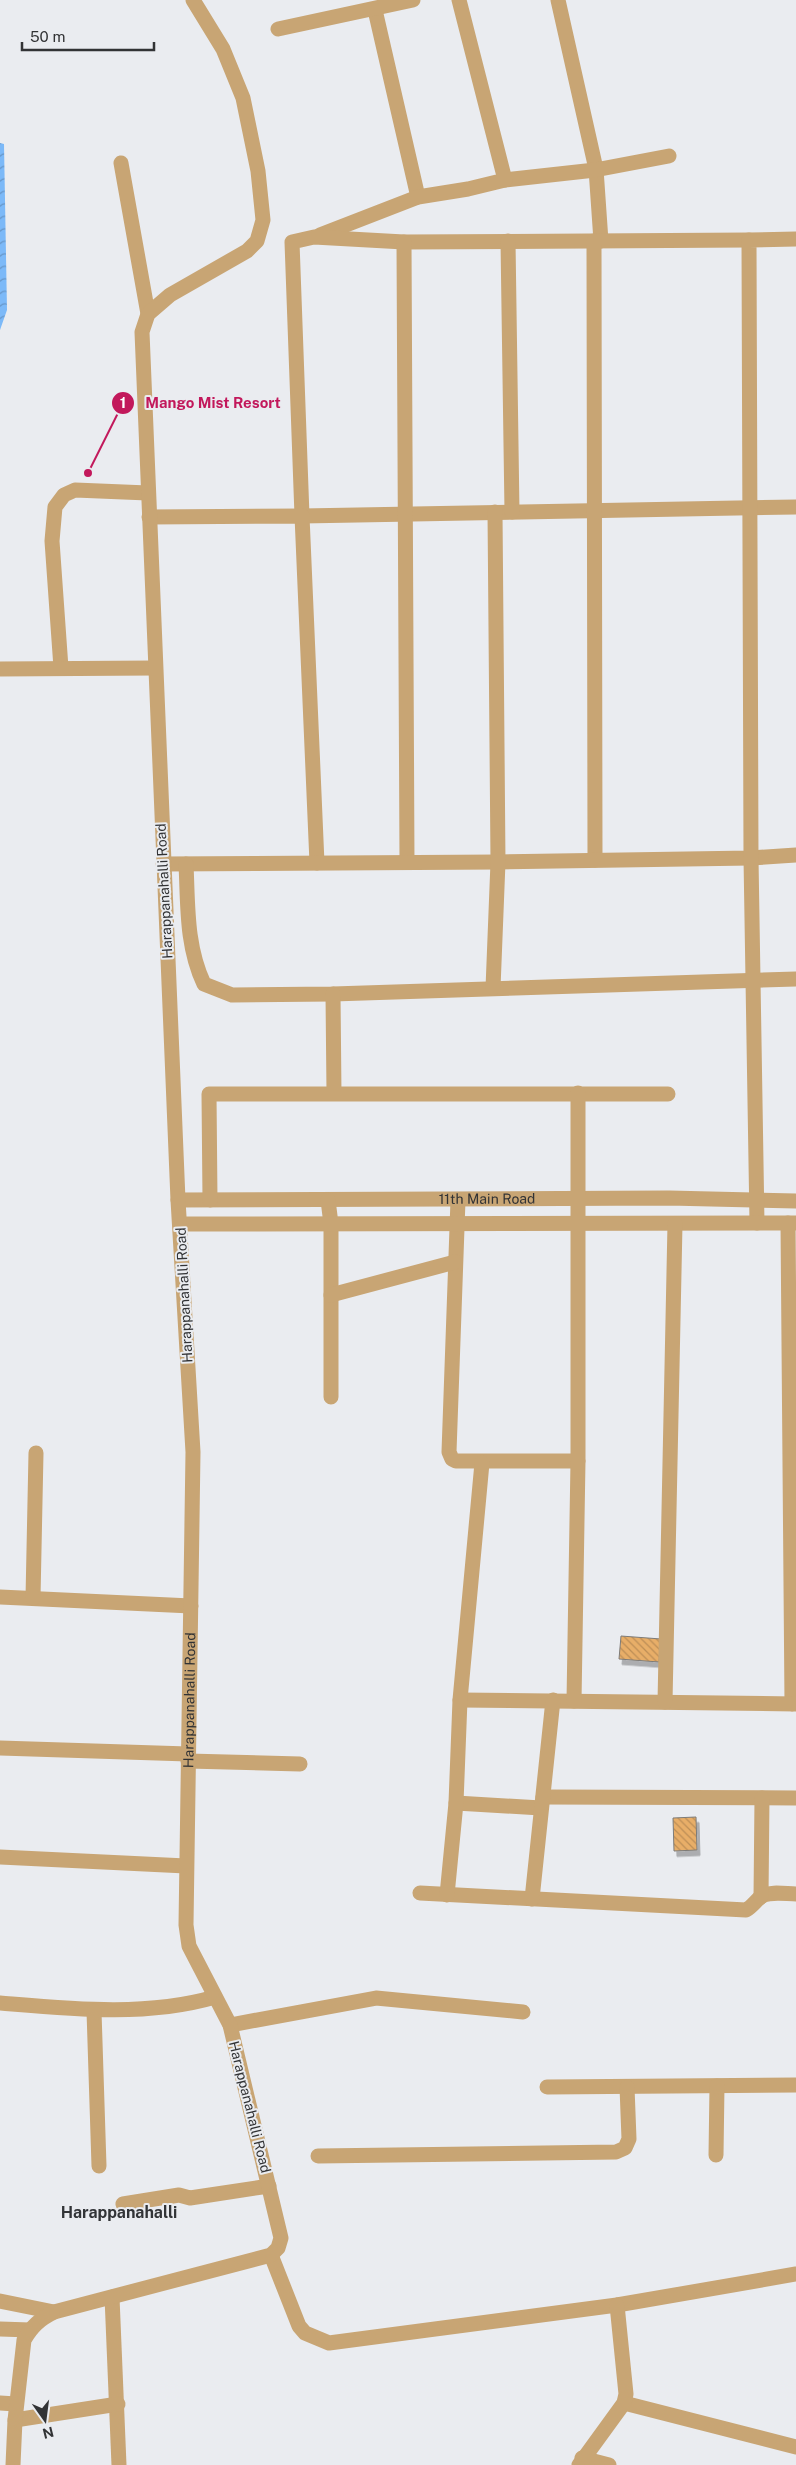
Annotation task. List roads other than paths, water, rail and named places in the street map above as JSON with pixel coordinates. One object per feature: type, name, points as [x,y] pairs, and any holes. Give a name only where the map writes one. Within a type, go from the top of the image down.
[{"type":"street","points":[[148,314],[170,295],[247,251],[257,241],[263,220],[258,170],[241,90],[223,49],[193,0]]},
{"type":"street","points":[[278,29],[375,10],[413,0]]},
{"type":"street","points":[[459,0],[505,180]]},
{"type":"street","points":[[558,0],[596,170],[598,241],[593,510],[595,860]]},
{"type":"street","points":[[375,10],[418,197]]},
{"type":"street","points":[[317,863],[292,242],[314,237],[418,197],[468,189],[505,180],[596,170],[669,156]]},
{"type":"street","points":[[122,163],[148,314]]},
{"type":"street","points":[[314,237],[404,242],[796,239]]},
{"type":"street","points":[[749,240],[750,858],[754,979],[757,1223]]},
{"type":"street","points":[[508,241],[512,512]]},
{"type":"street","points":[[404,242],[408,862]]},
{"type":"street","name":"Harappanahalli Road","points":[[148,314],[142,332],[155,668],[178,1200],[194,1452],[186,1925],[189,1946],[230,2025],[281,2238],[278,2248],[271,2255]]},
{"type":"street","points":[[61,668],[52,541],[55,507],[64,495],[75,490],[148,493]]},
{"type":"street","points":[[149,517],[796,507]]},
{"type":"street","points":[[492,988],[498,862],[495,512]]},
{"type":"street","points":[[0,669],[155,668]]},
{"type":"street","points":[[163,864],[498,862],[750,858],[796,855]]},
{"type":"street","points":[[186,864],[190,937],[195,966],[204,984],[232,994],[333,994],[796,979]]},
{"type":"street","points":[[333,994],[334,1093]]},
{"type":"street","points":[[574,1701],[578,1461],[578,1093]]},
{"type":"street","points":[[210,1200],[209,1094],[668,1094]]},
{"type":"street","name":"11th Main Road","points":[[178,1200],[578,1200],[669,1198],[796,1201]]},
{"type":"street","points":[[328,1200],[331,1224],[331,1397]]},
{"type":"street","points":[[458,1200],[449,1452],[452,1459],[456,1462],[482,1463],[578,1461]]},
{"type":"street","points":[[460,1700],[794,1704],[792,1223]]},
{"type":"street","name":"11th Main Road","points":[[180,1224],[579,1225],[792,1223]]},
{"type":"street","points":[[665,1702],[675,1224]]},
{"type":"street","points":[[331,1295],[455,1262]]},
{"type":"street","points":[[33,1598],[36,1453]]},
{"type":"street","points":[[447,1895],[456,1803],[460,1700],[482,1463]]},
{"type":"street","points":[[0,1597],[191,1606]]},
{"type":"street","points":[[532,1900],[552,1700]]},
{"type":"street","points":[[0,1748],[300,1764]]},
{"type":"street","points":[[420,1893],[746,1910],[755,1906],[761,1897],[762,1798]]},
{"type":"street","points":[[456,1803],[796,1798]]},
{"type":"street","points":[[0,1857],[186,1866]]},
{"type":"street","points":[[761,1897],[770,1894],[796,1894]]},
{"type":"street","points":[[0,2003],[94,2011],[192,2003],[215,1996]]},
{"type":"street","points":[[230,2025],[376,1998],[523,2012]]},
{"type":"street","points":[[94,2011],[99,2166]]},
{"type":"street","points":[[546,2087],[796,2085]]},
{"type":"street","points":[[318,2156],[616,2152],[625,2148],[629,2139],[628,2086]]},
{"type":"street","points":[[716,2155],[717,2086]]},
{"type":"street","points":[[123,2204],[179,2195],[190,2198],[269,2186]]},
{"type":"street","points":[[13,2465],[16,2404],[24,2340],[30,2330],[42,2318],[54,2312],[271,2255],[298,2326],[305,2333],[329,2343],[616,2305],[796,2274]]},
{"type":"street","points":[[112,2297],[118,2404],[119,2465]]},
{"type":"street","points":[[0,2301],[54,2312]]},
{"type":"street","points":[[609,2465],[581,2462],[624,2403],[626,2394],[616,2305]]},
{"type":"street","points":[[0,2330],[30,2330]]},
{"type":"street","points":[[0,2403],[16,2404]]},
{"type":"street","points":[[624,2403],[796,2447]]},
{"type":"street","points":[[15,2420],[118,2404]]},
{"type":"water","points":[[0,143],[4,144],[7,310],[0,330]]},
{"type":"place","name":"Mango Mist Resort","points":[[88,473]]},
{"type":"district","name":"Harappanahalli","points":[[119,2212]]}]
